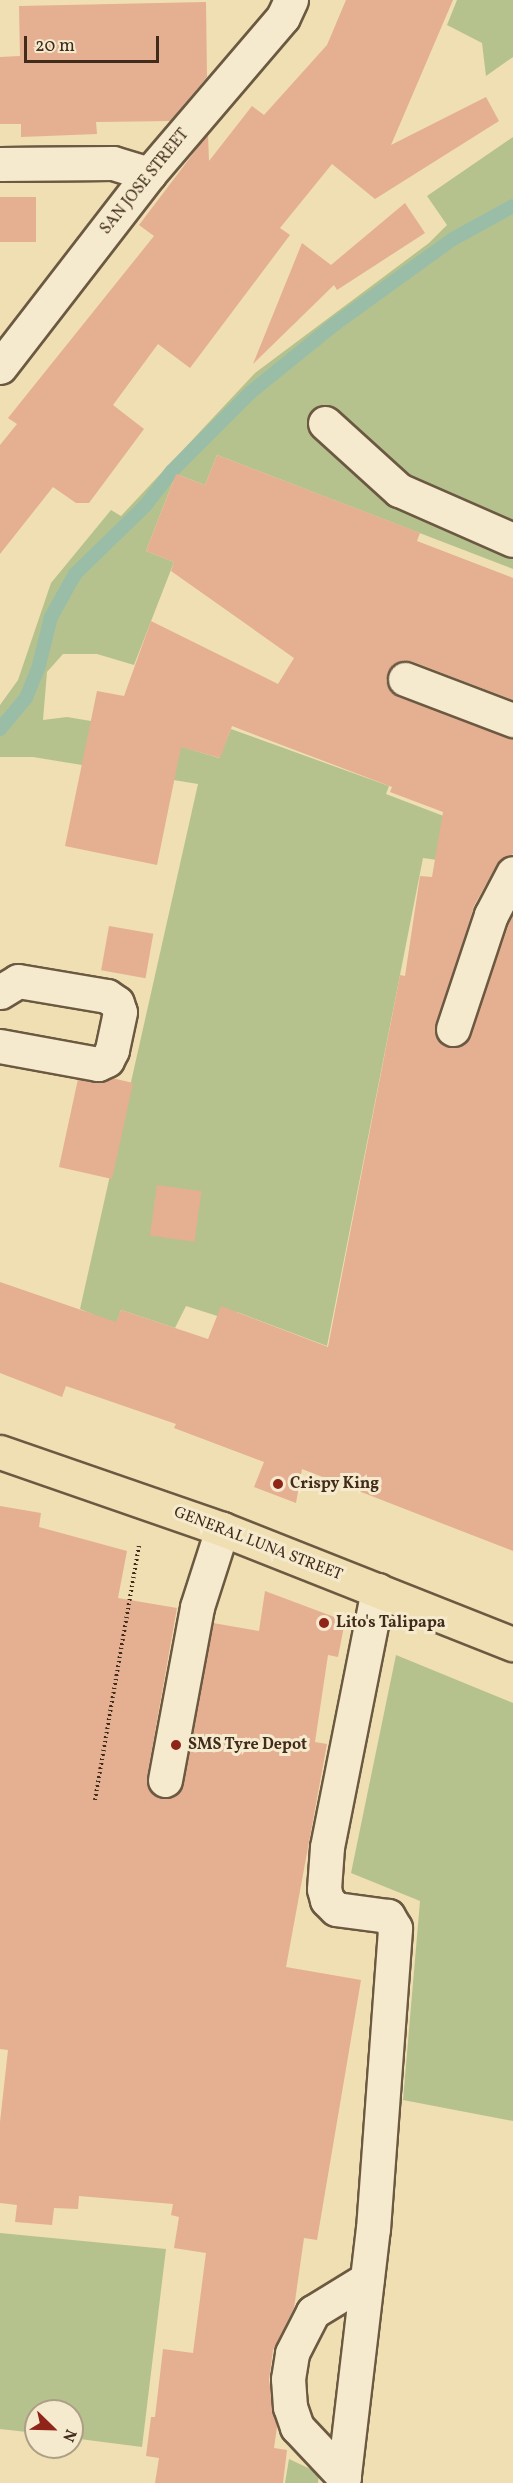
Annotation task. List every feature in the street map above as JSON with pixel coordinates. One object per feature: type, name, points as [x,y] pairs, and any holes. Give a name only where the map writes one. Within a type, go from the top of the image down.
[{"type":"main road","name":"GENERAL LUNA STREET","points":[[0,1452],[222,1529],[513,1644]]},
{"type":"street","name":"SAN JOSE STREET","points":[[0,367],[149,174],[277,25],[291,0]]},
{"type":"street","points":[[0,164],[113,163],[149,174]]},
{"type":"street","points":[[325,423],[399,490],[513,540]]},
{"type":"street","points":[[405,679],[513,720]]},
{"type":"street","points":[[453,1029],[491,915],[513,873]]},
{"type":"street","points":[[0,992],[18,981],[107,996],[117,1003],[120,1012],[112,1050],[107,1060],[98,1064],[0,1046]]},
{"type":"street","points":[[165,1780],[197,1607],[222,1529]]},
{"type":"street","points":[[343,2480],[368,2279],[395,1928],[388,1916],[336,1909],[327,1900],[324,1889],[327,1847],[378,1590]]},
{"type":"street","points":[[343,2480],[297,2427],[290,2407],[288,2379],[292,2353],[313,2312],[325,2301],[368,2279]]},
{"type":"path","points":[[95,1800],[146,1502]]},
{"type":"green space","points":[[457,0],[513,0],[513,57],[486,76],[482,43],[447,25]]},
{"type":"green space","points":[[513,137],[513,569],[217,455],[205,485],[176,474],[146,551],[174,562],[134,665],[97,654],[63,654],[47,672],[43,720],[67,717],[103,723],[219,758],[231,729],[389,786],[386,794],[509,841],[486,867],[423,858],[327,1346],[237,1312],[233,1321],[186,1306],[175,1328],[121,1310],[116,1324],[80,1309],[198,784],[33,757],[0,757],[0,705],[18,680],[51,583],[111,510],[121,516],[255,373],[429,243],[447,225],[427,196]]},
{"type":"green space","points":[[396,1655],[513,1703],[513,2121],[403,2100],[420,1901],[351,1873]]},
{"type":"green space","points":[[0,2233],[166,2249],[142,2447],[84,2440],[84,2399],[24,2399],[24,2432],[0,2429]]},
{"type":"green space","points":[[289,2459],[319,2473],[318,2483],[285,2483]]},
{"type":"building","points":[[346,0],[453,0],[391,145],[486,97],[499,121],[375,199],[332,164],[280,228],[290,235],[190,368],[158,344],[113,405],[144,429],[89,503],[76,503],[53,487],[0,554],[0,445],[17,424],[8,418],[154,236],[139,225],[208,134],[209,161],[252,106],[264,115],[327,45]]},
{"type":"building","points":[[206,2],[207,77],[170,121],[96,122],[97,134],[21,137],[21,124],[0,124],[0,57],[20,56],[19,6]]},
{"type":"building","points":[[0,197],[36,197],[36,242],[0,242]]},
{"type":"building","points":[[405,203],[425,233],[337,290],[334,285],[253,364],[302,243],[331,265]]},
{"type":"building","points":[[217,455],[420,533],[417,541],[513,578],[513,700],[411,661],[394,664],[386,681],[398,697],[513,738],[513,854],[497,864],[474,906],[435,1032],[447,1047],[466,1043],[513,913],[513,1551],[302,1469],[296,1503],[254,1487],[264,1462],[174,1428],[176,1424],[66,1386],[62,1397],[0,1373],[0,1282],[116,1322],[121,1310],[208,1339],[221,1306],[328,1347],[400,975],[405,976],[420,876],[432,877],[443,812],[390,792],[392,787],[232,726],[220,758],[181,747],[157,865],[65,846],[97,691],[124,696],[151,621],[278,684],[294,658],[171,571],[174,562],[146,551],[176,474],[205,485]]},
{"type":"building","points":[[109,926],[153,934],[146,978],[101,970]]},
{"type":"building","points":[[112,1078],[133,1083],[112,1179],[59,1167],[78,1079],[95,1082]]},
{"type":"building","points":[[157,1185],[202,1191],[194,1242],[150,1236]]},
{"type":"building","points":[[0,1506],[41,1513],[39,1527],[127,1551],[118,1598],[177,1608],[147,1777],[148,1787],[161,1798],[172,1797],[183,1783],[213,1623],[259,1631],[265,1591],[345,1621],[338,1657],[328,1655],[315,1742],[327,1744],[286,1967],[361,1980],[317,2240],[304,2238],[294,2308],[273,2350],[269,2380],[277,2427],[274,2448],[287,2450],[283,2483],[155,2483],[159,2458],[146,2456],[151,2417],[155,2417],[163,2349],[193,2353],[206,2253],[174,2248],[179,2217],[171,2215],[173,2204],[79,2196],[78,2209],[54,2208],[52,2225],[15,2222],[17,2205],[0,2203],[0,2122],[8,2050],[0,2049]]},
{"type":"waterway","points":[[0,729],[26,698],[39,665],[51,617],[75,574],[145,506],[172,471],[251,392],[335,324],[453,239],[513,206]]},
{"type":"place","name":"Crispy King","points":[[278,1484]]},
{"type":"place","name":"Lito's Talipapa","points":[[324,1623]]},
{"type":"place","name":"SMS Tyre Depot","points":[[176,1745]]}]
